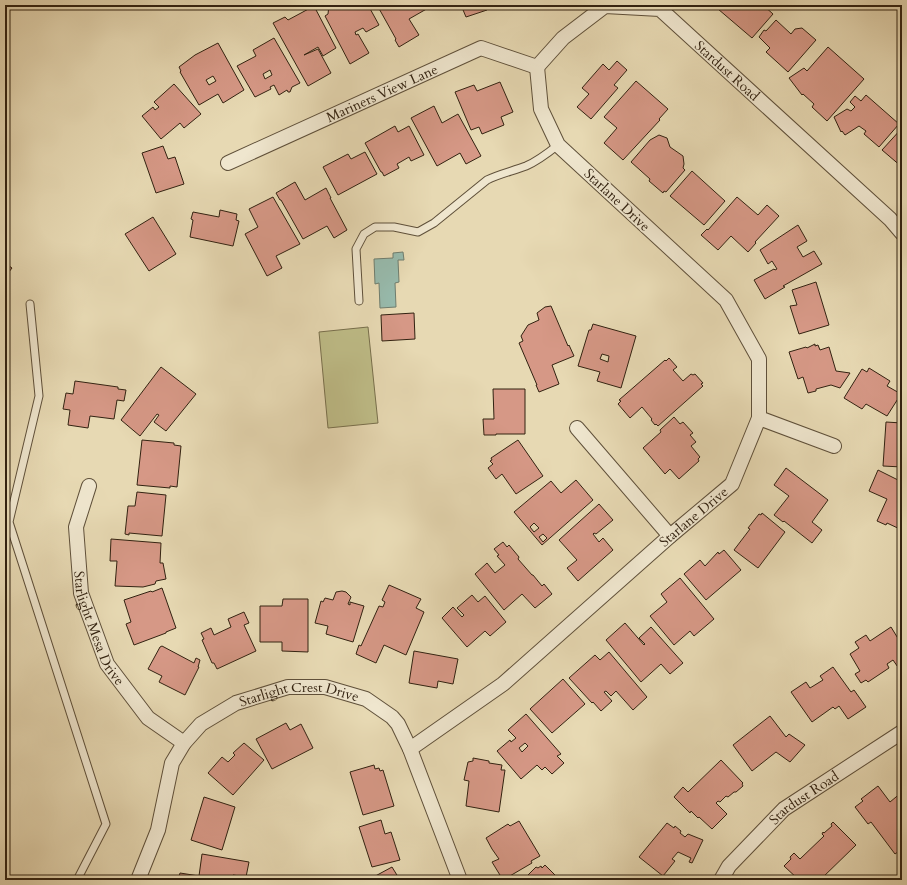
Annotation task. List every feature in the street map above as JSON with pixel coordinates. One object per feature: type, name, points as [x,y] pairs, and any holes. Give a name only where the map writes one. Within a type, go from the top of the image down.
[{"type":"street","name":"Stardust Road","points":[[537,67],[563,38],[605,6],[660,9],[890,219],[902,233]]},
{"type":"street","name":"Mariners View Lane","points":[[228,164],[481,48],[537,67]]},
{"type":"street","name":"Starlane Drive","points":[[410,749],[503,684],[670,536],[732,484],[759,418],[759,359],[726,300],[558,145],[541,109],[537,67]]},
{"type":"street","points":[[759,418],[834,446]]},
{"type":"street","points":[[577,428],[670,536]]},
{"type":"street","name":"Starlight Mesa Drive","points":[[89,486],[76,527],[82,593],[104,657],[107,664],[148,718],[184,743]]},
{"type":"street","name":"Starlight Crest Drive","points":[[138,880],[158,830],[172,764],[184,743],[201,724],[236,703],[288,686],[325,687],[366,699],[392,717],[398,724],[410,749],[460,880]]},
{"type":"street","name":"Stardust Road","points":[[721,880],[728,866],[784,809],[902,732]]},
{"type":"lane","points":[[359,301],[356,249],[364,234],[375,227],[394,227],[418,232],[434,223],[487,180],[526,166],[540,159],[558,145]]},
{"type":"lane","points":[[30,304],[39,396],[10,522],[106,824],[77,880]]},
{"type":"shaded area","points":[[403,252],[404,260],[398,260],[399,282],[395,283],[396,307],[380,308],[379,283],[375,284],[374,259],[393,258],[393,253]]},
{"type":"shaded area","points":[[368,327],[378,423],[328,428],[319,332]]},
{"type":"building","points":[[329,5],[368,5],[379,25],[366,32],[363,28],[355,32],[356,35],[358,34],[369,53],[350,64],[325,16],[328,14]]},
{"type":"building","points":[[377,5],[429,5],[430,7],[409,19],[419,35],[399,47]]},
{"type":"building","points":[[461,5],[486,5],[487,10],[466,17]]},
{"type":"building","points":[[492,5],[506,5],[494,9]]},
{"type":"building","points":[[722,5],[763,5],[773,14],[752,38],[718,9]]},
{"type":"building","points":[[314,6],[336,48],[323,56],[318,47],[304,55],[318,49],[331,73],[308,86],[273,23],[285,17],[288,20]]},
{"type":"building","points":[[776,20],[791,34],[795,29],[802,28],[816,40],[788,72],[766,52],[770,48],[759,37],[764,30],[766,31]]},
{"type":"building","points":[[274,38],[300,83],[292,87],[290,92],[287,90],[279,95],[274,85],[270,87],[271,89],[255,97],[237,66],[256,56],[253,50]],"holes":[[[270,70],[272,75],[265,79],[263,74]]]},
{"type":"building","points":[[218,43],[244,90],[223,103],[218,94],[199,105],[180,72],[179,67],[195,55]],"holes":[[[213,76],[216,81],[209,85],[206,80]]]},
{"type":"building","points":[[828,47],[864,79],[827,121],[812,107],[814,104],[803,94],[802,95],[789,78],[804,68],[807,71]]},
{"type":"building","points":[[617,61],[627,70],[614,85],[618,88],[591,119],[577,107],[589,94],[582,88],[603,64],[609,70]]},
{"type":"building","points":[[636,81],[668,109],[659,119],[660,120],[623,160],[604,143],[617,128],[604,117]]},
{"type":"building","points":[[500,82],[513,112],[501,117],[504,125],[482,134],[479,127],[471,130],[455,92],[474,85],[477,91]]},
{"type":"building","points":[[174,84],[201,114],[184,128],[180,123],[161,139],[142,116],[153,107],[155,110],[159,107],[154,102]]},
{"type":"building","points":[[866,95],[899,124],[879,147],[864,134],[866,131],[859,126],[845,135],[842,131],[841,132],[834,117],[847,109],[851,111],[855,107],[850,102],[855,96],[861,101]]},
{"type":"building","points":[[434,106],[442,123],[458,114],[481,156],[466,164],[460,153],[437,166],[411,118]]},
{"type":"building","points":[[395,126],[398,132],[409,126],[424,155],[411,161],[409,157],[397,164],[399,168],[384,176],[365,143]]},
{"type":"building","points":[[902,128],[902,167],[882,150]]},
{"type":"building","points":[[659,135],[667,138],[670,147],[683,156],[683,168],[685,170],[666,192],[664,191],[663,193],[631,162],[650,140]]},
{"type":"building","points":[[163,146],[168,159],[175,157],[184,184],[156,193],[142,153]]},
{"type":"building","points":[[365,152],[377,174],[338,195],[323,167],[348,154],[351,159]]},
{"type":"building","points":[[692,171],[725,201],[704,225],[670,196]]},
{"type":"building","points":[[295,182],[305,200],[326,188],[347,230],[334,238],[327,226],[303,239],[276,193]]},
{"type":"building","points":[[273,197],[300,244],[276,256],[282,268],[267,276],[245,234],[258,227],[249,209]]},
{"type":"building","points":[[737,197],[758,215],[767,205],[779,216],[755,242],[756,243],[748,252],[731,236],[718,250],[701,235],[707,229],[708,230]]},
{"type":"building","points":[[220,210],[237,214],[236,220],[239,221],[233,246],[190,237],[193,212],[219,217]]},
{"type":"building","points":[[153,217],[176,254],[149,271],[125,234]]},
{"type":"building","points":[[798,225],[807,241],[797,247],[803,257],[814,251],[822,264],[783,286],[785,287],[765,299],[754,280],[774,269],[777,269],[772,261],[768,264],[760,250]]},
{"type":"building","points":[[5,263],[12,268],[5,277]]},
{"type":"building","points":[[816,282],[829,325],[799,334],[790,306],[797,305],[792,290]]},
{"type":"building","points":[[551,306],[568,346],[569,345],[574,356],[552,365],[559,384],[539,392],[519,343],[523,341],[521,336],[528,325],[539,320],[537,313],[545,307]]},
{"type":"building","points":[[414,313],[415,339],[382,341],[381,315]]},
{"type":"building","points":[[593,324],[636,336],[621,388],[597,381],[600,372],[578,366],[589,330],[591,330]],"holes":[[[602,354],[609,356],[608,362],[600,359]]]},
{"type":"building","points":[[815,344],[815,346],[818,345],[820,350],[829,347],[836,371],[850,373],[840,388],[831,385],[808,393],[803,377],[798,379],[789,352],[807,348]]},
{"type":"building","points":[[669,358],[677,367],[673,370],[683,381],[691,374],[695,374],[703,383],[701,384],[703,386],[658,426],[656,424],[655,425],[642,407],[630,418],[618,404],[621,401],[619,400]]},
{"type":"building","points":[[161,367],[196,394],[166,431],[154,422],[159,415],[157,414],[140,436],[121,420]]},
{"type":"building","points":[[869,368],[890,381],[887,386],[901,394],[887,416],[866,404],[862,409],[844,398],[862,369],[867,372]]},
{"type":"building","points":[[75,381],[118,387],[118,389],[126,390],[124,401],[117,400],[114,419],[90,416],[88,428],[68,425],[70,410],[63,409],[66,393],[73,394]]},
{"type":"building","points":[[493,389],[525,389],[525,434],[484,435],[483,419],[494,419]]},
{"type":"building","points":[[674,417],[680,424],[683,422],[693,433],[690,435],[696,442],[691,446],[700,457],[698,459],[699,461],[679,479],[670,469],[665,474],[643,448],[661,432],[660,430]]},
{"type":"building","points":[[886,422],[902,423],[902,467],[883,466]]},
{"type":"building","points":[[142,440],[174,443],[174,445],[181,446],[177,487],[170,486],[170,488],[137,485]]},
{"type":"building","points":[[518,440],[543,476],[516,494],[502,474],[496,479],[488,468],[493,464],[490,461],[492,460],[491,458]]},
{"type":"building","points":[[786,468],[828,500],[812,522],[822,530],[812,543],[774,515],[789,496],[774,485]]},
{"type":"building","points":[[878,470],[902,482],[902,530],[887,523],[886,525],[877,521],[887,499],[869,491]]},
{"type":"building","points":[[576,480],[593,500],[542,545],[514,512],[551,481],[561,493]],"holes":[[[534,523],[539,528],[534,532],[530,527]],[[543,534],[547,538],[543,542],[539,537]]]},
{"type":"building","points":[[137,492],[166,495],[162,536],[129,533],[129,535],[125,534],[128,506],[135,506]]},
{"type":"building","points":[[599,504],[613,520],[596,534],[593,534],[599,542],[603,538],[613,550],[578,581],[567,568],[577,560],[559,540]]},
{"type":"building","points":[[762,513],[785,532],[758,568],[734,550],[750,529],[748,528],[759,514],[761,515]]},
{"type":"building","points":[[111,539],[161,543],[160,563],[163,563],[166,579],[156,581],[155,584],[143,587],[115,586],[117,561],[110,561]]},
{"type":"building","points":[[503,542],[507,547],[509,545],[519,557],[518,559],[532,575],[542,586],[544,584],[552,594],[535,608],[522,594],[504,610],[475,574],[487,563],[495,573],[505,565],[497,556],[499,555],[494,549]]},
{"type":"building","points":[[724,550],[741,570],[706,600],[684,574],[700,560],[705,566],[718,552],[719,554]]},
{"type":"building","points":[[680,578],[714,619],[694,636],[690,631],[674,645],[650,616],[667,602],[661,594]]},
{"type":"building","points":[[389,585],[421,599],[416,608],[424,612],[406,655],[384,645],[376,663],[356,654],[379,606],[383,607],[385,602],[382,600]]},
{"type":"building","points":[[162,588],[176,628],[134,645],[126,624],[131,622],[124,600]]},
{"type":"building","points":[[336,592],[346,592],[351,597],[348,604],[350,605],[350,602],[364,606],[353,642],[326,634],[328,626],[315,623],[321,601],[323,602],[325,598],[333,600]]},
{"type":"building","points":[[472,595],[478,602],[485,596],[506,622],[490,636],[485,631],[467,647],[442,618],[453,607],[462,617],[464,615],[457,608]]},
{"type":"building","points":[[283,599],[308,599],[308,652],[282,651],[282,642],[260,642],[260,606],[282,606]]},
{"type":"building","points":[[244,612],[249,623],[244,625],[256,651],[217,669],[214,663],[212,663],[202,640],[204,639],[201,633],[211,628],[214,635],[231,627],[228,619]]},
{"type":"building","points":[[625,623],[644,645],[645,644],[639,638],[651,627],[683,663],[670,674],[661,664],[641,682],[606,640]]},
{"type":"building","points":[[891,627],[902,645],[902,673],[893,660],[887,664],[889,668],[868,682],[866,680],[861,683],[855,674],[860,671],[850,654],[859,648],[855,642],[866,635],[870,641]]},
{"type":"building","points":[[162,646],[194,663],[196,658],[200,660],[199,667],[185,695],[159,682],[162,676],[148,669]]},
{"type":"building","points":[[414,651],[458,659],[453,684],[438,681],[437,688],[409,683]]},
{"type":"building","points":[[609,652],[647,697],[633,710],[616,691],[611,696],[606,691],[604,692],[612,701],[601,711],[569,678],[595,655],[600,660]]},
{"type":"building","points":[[833,667],[851,692],[854,690],[866,707],[848,719],[839,706],[835,709],[833,707],[812,722],[791,692],[806,682],[810,688],[823,680],[820,676]]},
{"type":"building","points":[[563,679],[585,704],[552,733],[530,709]]},
{"type":"building","points":[[526,714],[561,754],[557,756],[564,763],[552,774],[545,767],[542,770],[537,765],[521,779],[497,751],[510,740],[511,742],[516,738],[508,730]],"holes":[[[525,743],[528,746],[522,752],[519,748]]]},
{"type":"building","points":[[770,716],[786,737],[789,734],[805,745],[790,762],[776,752],[752,771],[733,745]]},
{"type":"building","points":[[286,723],[290,730],[301,724],[313,748],[272,769],[256,739]]},
{"type":"building","points":[[244,743],[264,760],[233,795],[208,773],[222,757],[228,762],[235,755],[233,753]]},
{"type":"building","points":[[473,758],[502,765],[501,770],[505,770],[499,812],[466,806],[469,781],[464,780],[468,762],[473,761]]},
{"type":"building","points":[[721,760],[743,783],[743,786],[736,792],[728,797],[726,796],[720,802],[718,801],[716,803],[727,814],[712,829],[691,811],[690,813],[674,797],[683,787],[688,792]]},
{"type":"building","points":[[374,765],[375,769],[379,768],[380,771],[383,770],[394,806],[363,815],[350,772]]},
{"type":"building","points":[[878,786],[890,802],[902,792],[902,849],[895,854],[871,822],[868,824],[855,807],[863,801],[861,799]]},
{"type":"building","points":[[204,797],[235,807],[222,850],[191,840]]},
{"type":"building","points":[[381,820],[385,834],[391,832],[400,860],[372,867],[359,827]]},
{"type":"building","points":[[519,821],[540,856],[531,861],[532,863],[503,880],[492,862],[499,859],[486,838],[508,824],[510,826]]},
{"type":"building","points":[[833,822],[856,845],[820,880],[799,880],[784,866],[791,859],[790,857],[794,853],[800,859],[824,836],[822,834],[823,832],[824,833],[832,826],[831,824]]},
{"type":"building","points":[[667,823],[674,828],[675,826],[685,837],[688,834],[703,840],[692,863],[689,862],[691,858],[678,852],[672,859],[675,861],[663,876],[639,857]]},
{"type":"building","points":[[202,854],[249,862],[246,877],[233,875],[232,880],[178,880],[180,873],[199,876]]},
{"type":"building","points":[[545,865],[560,880],[523,880],[536,867],[538,868],[541,866],[542,868]]},
{"type":"building","points":[[392,867],[400,880],[368,880]]}]
